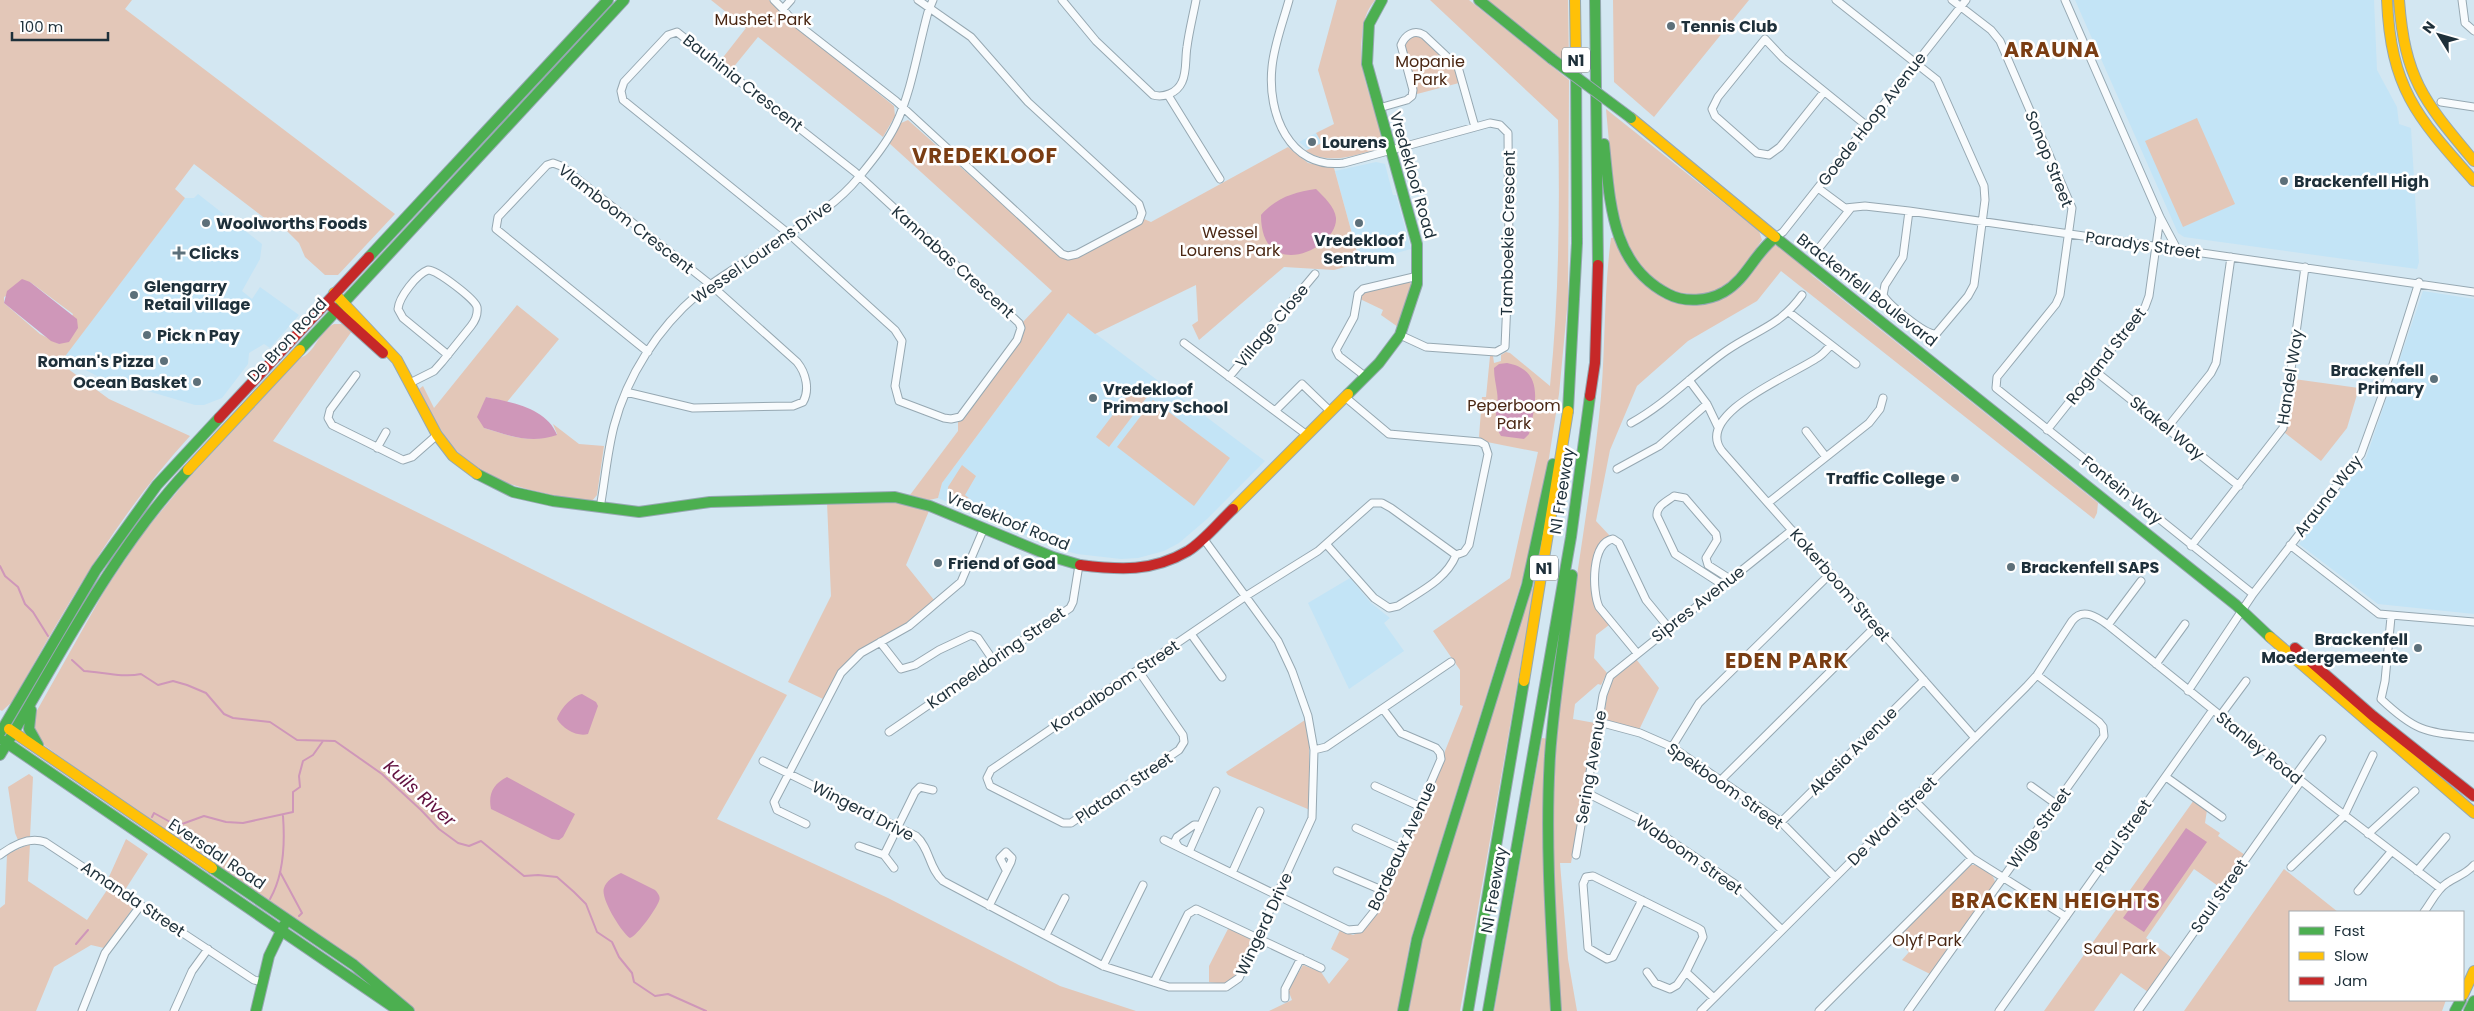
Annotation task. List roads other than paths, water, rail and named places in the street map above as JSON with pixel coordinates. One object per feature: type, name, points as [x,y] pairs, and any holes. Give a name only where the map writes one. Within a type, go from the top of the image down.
[{"type":"main road","name":"De Bron Road","points":[[2,728],[96,570],[132,517],[157,485],[608,0]]},
{"type":"main road","name":"De Bron Road","points":[[15,733],[88,607],[147,517],[192,464],[624,0]]},
{"type":"main road","name":"Vredekloof Road","points":[[334,293],[396,360],[437,436],[460,462],[498,486],[553,501],[639,512],[710,502],[886,496],[921,502],[1053,557],[1080,566],[1119,570],[1148,568],[1181,556],[1203,538],[1366,377],[1400,335],[1415,296],[1418,276],[1417,244],[1368,70],[1366,52],[1369,24],[1382,0]]},
{"type":"main road","name":"Brackenfell Boulevard","points":[[1479,0],[1552,59],[1631,118],[1776,237],[2474,796]]},
{"type":"main road","name":"N1 Freeway","points":[[1468,1011],[1556,498],[1572,381],[1577,243],[1575,0]]},
{"type":"main road","name":"N1 Freeway","points":[[1488,1011],[1575,506],[1590,405],[1597,335],[1595,0]]},
{"type":"main road","points":[[2387,0],[2392,57],[2404,92],[2421,118],[2474,181]]},
{"type":"main road","points":[[2400,0],[2403,46],[2416,88],[2436,116],[2474,161]]},
{"type":"main road","points":[[1596,105],[1602,121],[1614,223],[1623,248],[1634,267],[1653,287],[1679,298],[1697,299],[1716,296],[1744,278],[1768,242],[1776,237]]},
{"type":"main road","name":"Vredekloof Road","points":[[326,302],[403,373]]},
{"type":"main road","points":[[1403,1011],[1417,939],[1527,585],[1544,512],[1562,412],[1572,381]]},
{"type":"main road","points":[[1556,1011],[1549,860],[1549,782],[1555,710],[1577,532],[1575,506]]},
{"type":"main road","name":"Brackenfell Boulevard","points":[[2240,608],[2474,813]]},
{"type":"main road","points":[[33,702],[29,729],[46,754]]},
{"type":"main road","name":"Eversdal Road","points":[[2,728],[15,733],[354,964],[409,1011]]},
{"type":"main road","points":[[0,755],[4,741],[15,733]]},
{"type":"main road","name":"Eversdal Road","points":[[4,741],[399,1011]]},
{"type":"main road","points":[[256,1011],[266,963],[281,930],[288,920]]},
{"type":"main road","points":[[2464,994],[2474,971]]},
{"type":"main road","points":[[2469,1011],[2474,1000]]},
{"type":"street","points":[[774,0],[792,20],[902,108],[1065,255],[1077,254],[1139,221],[1142,216],[1139,204],[1028,102],[971,37],[932,4],[918,0]]},
{"type":"street","points":[[783,8],[791,0]]},
{"type":"street","points":[[1062,0],[1096,41],[1155,96],[1168,95],[1180,87],[1183,79],[1196,0]]},
{"type":"street","points":[[1289,0],[1272,67],[1274,104],[1284,133],[1302,154],[1323,163],[1344,163],[1390,150]]},
{"type":"street","points":[[1836,0],[1917,63],[1940,84],[1986,192],[1972,290],[1936,334],[1930,334],[1888,302],[1883,295],[1885,284],[1904,257],[1910,211]]},
{"type":"street","name":"Sonop Street","points":[[1952,0],[1991,30],[2000,41],[2071,204],[2069,234],[2058,299],[2001,372],[1995,383]]},
{"type":"street","name":"Goede Hoop Avenue","points":[[1776,237],[1783,232],[1966,0]]},
{"type":"street","points":[[2065,0],[2160,217],[2177,249]]},
{"type":"street","points":[[2462,0],[2465,23],[2474,30]]},
{"type":"street","name":"Wessel Lourens Drive","points":[[600,508],[611,439],[626,392],[648,352],[676,316],[711,284],[832,204],[860,176],[892,132],[902,108],[932,4]]},
{"type":"street","name":"Bauhinia Crescent","points":[[789,234],[623,100],[621,94],[622,85],[668,35],[675,32],[682,34],[860,176]]},
{"type":"street","points":[[1379,108],[1407,100],[1412,96],[1413,90],[1401,48],[1405,38],[1417,32],[1424,34],[1458,67],[1475,127]]},
{"type":"street","points":[[1824,92],[1780,147],[1769,155],[1757,153],[1715,116],[1712,109],[1715,101],[1765,39],[1783,58],[1867,126]]},
{"type":"street","points":[[1168,95],[1220,179]]},
{"type":"street","points":[[2441,102],[2474,107]]},
{"type":"street","name":"Tamboekie Crescent","points":[[1390,150],[1475,127],[1497,123],[1506,129],[1509,137],[1506,344],[1503,350],[1496,352],[1435,348],[1421,345],[1400,335]]},
{"type":"street","name":"Vlamboom Crescent","points":[[648,352],[499,234],[495,227],[498,217],[545,167],[556,164],[711,284]]},
{"type":"street","name":"Kannabas Crescent","points":[[789,234],[898,334],[902,344],[895,392],[899,401],[944,418],[960,417],[1017,340],[1021,328],[1019,323],[860,176]]},
{"type":"street","name":"Paradys Street","points":[[1818,188],[1833,201],[1845,208],[1864,206],[1910,211],[2419,282],[2474,292]]},
{"type":"street","points":[[1815,253],[1851,208]]},
{"type":"street","name":"Rogland Street","points":[[2047,430],[2096,371],[2148,301],[2160,217]]},
{"type":"street","points":[[2167,428],[2211,373],[2216,364],[2231,257]]},
{"type":"street","name":"Handel Way","points":[[2191,546],[2283,428],[2305,267]]},
{"type":"street","points":[[410,383],[434,371],[448,355],[474,322],[477,308],[473,301],[437,272],[428,270],[418,277],[400,302],[398,309],[403,318],[448,355]]},
{"type":"street","name":"Village Close","points":[[1229,377],[1315,274]]},
{"type":"street","points":[[1366,377],[1339,356],[1336,350],[1354,317],[1358,294],[1363,289],[1418,276]]},
{"type":"street","name":"Arauna Way","points":[[2240,608],[2253,594],[2364,449],[2419,282]]},
{"type":"street","points":[[626,392],[693,408],[793,406],[803,402],[806,390],[802,368],[711,284]]},
{"type":"street","points":[[1631,423],[1656,409],[1707,365],[1790,313],[1802,295]]},
{"type":"street","points":[[1790,313],[1856,364]]},
{"type":"street","points":[[1184,343],[1307,435]]},
{"type":"street","points":[[1718,427],[1740,403],[1819,357],[1831,345]]},
{"type":"street","name":"Skakel Way","points":[[2096,371],[2239,486]]},
{"type":"street","points":[[356,375],[330,410],[328,418],[337,428],[399,459],[407,459],[437,436]]},
{"type":"street","name":"Kokerboom Street","points":[[1689,380],[1707,404],[1718,427],[1716,438],[1719,447],[1975,738]]},
{"type":"street","name":"Fontein Way","points":[[1995,383],[1998,392],[2253,594]]},
{"type":"street","points":[[1275,411],[1302,384],[1331,412]]},
{"type":"street","points":[[1327,545],[1374,598],[1389,608],[1398,606],[1444,575],[1456,556],[1464,552],[1469,545],[1488,454],[1485,445],[1480,442],[1389,434],[1345,397]]},
{"type":"street","points":[[1768,503],[1869,423],[1880,409],[1884,398]]},
{"type":"street","points":[[1617,469],[1659,446],[1707,404]]},
{"type":"street","points":[[1806,431],[1826,457]]},
{"type":"street","points":[[378,448],[386,432]]},
{"type":"street","points":[[1723,585],[1675,554],[1656,516],[1657,510],[1661,505],[1674,496],[1685,498],[1716,534],[1717,540],[1706,558],[1708,565],[1730,580]]},
{"type":"street","name":"Koraalboom Street","points":[[987,778],[991,770],[1246,596],[1327,545],[1366,507],[1379,502],[1391,508],[1456,556]]},
{"type":"street","points":[[806,824],[779,812],[775,806],[775,800],[841,673],[861,653],[909,626],[961,582],[984,528]]},
{"type":"street","name":"Sipres Avenue","points":[[1607,680],[1637,653],[1792,530]]},
{"type":"street","name":"Wingerd Drive","points":[[762,761],[898,827],[921,841],[934,868],[943,881],[1103,966],[1169,987],[1231,985],[1239,978],[1259,938],[1314,812],[1314,750],[1308,716],[1292,671],[1275,636],[1203,538]]},
{"type":"street","points":[[1637,653],[1599,607],[1596,599],[1594,579],[1600,550],[1607,541],[1612,539],[1619,543],[1646,600],[1669,628]]},
{"type":"street","points":[[2290,545],[2374,612],[2390,616],[2474,622]]},
{"type":"street","name":"Kameeldoring Street","points":[[888,732],[1070,608],[1073,602],[1080,566]]},
{"type":"street","points":[[1672,746],[1699,703],[1830,574]]},
{"type":"street","points":[[2108,625],[2142,581]]},
{"type":"street","points":[[2188,691],[2240,608]]},
{"type":"street","name":"Stanley Road","points":[[2072,621],[2079,615],[2087,614],[2108,625],[2344,816],[2440,888]]},
{"type":"street","points":[[2390,616],[2385,681],[2381,699],[2406,721],[2424,731],[2474,737]]},
{"type":"street","name":"De Waal Street","points":[[1701,1011],[2037,675],[2072,621]]},
{"type":"street","points":[[2156,664],[2185,624]]},
{"type":"street","points":[[1721,780],[1876,626]]},
{"type":"street","points":[[1191,634],[1222,677]]},
{"type":"street","points":[[880,642],[901,669],[915,665],[939,650],[971,635],[976,636],[994,660]]},
{"type":"street","points":[[1314,750],[1326,748],[1451,662]]},
{"type":"street","name":"Plataan Street","points":[[987,778],[992,788],[1068,824],[1179,750],[1184,742],[1183,735],[1138,670]]},
{"type":"street","name":"Wilge Street","points":[[1908,1011],[2104,736],[2103,727],[2037,675]]},
{"type":"street","name":"Sering Avenue","points":[[1576,855],[1607,680]]},
{"type":"street","name":"Akasia Avenue","points":[[1782,822],[1924,680]]},
{"type":"street","points":[[2220,716],[2246,681]]},
{"type":"street","name":"Bordeaux Avenue","points":[[1164,840],[1352,931],[1362,926],[1376,909],[1440,763],[1440,753],[1436,748],[1401,732],[1383,709]]},
{"type":"street","name":"Paul Street","points":[[1999,1011],[2212,710]]},
{"type":"street","name":"Spekboom Street","points":[[1599,722],[1640,733],[1672,746],[1782,822],[1835,877]]},
{"type":"street","points":[[2295,776],[2322,739]]},
{"type":"street","points":[[2290,868],[2344,816],[2373,755]]},
{"type":"street","points":[[2166,776],[2222,817]]},
{"type":"street","name":"Saul Street","points":[[2138,1011],[2301,781]]},
{"type":"street","points":[[1375,786],[1420,807]]},
{"type":"street","points":[[2031,786],[2056,804]]},
{"type":"street","points":[[884,856],[915,792],[920,787],[933,790]]},
{"type":"street","points":[[1189,852],[1216,791]]},
{"type":"street","points":[[2368,834],[2415,791]]},
{"type":"street","name":"Waboom Street","points":[[1587,793],[1636,818],[1735,884],[1782,930]]},
{"type":"street","points":[[1913,799],[1972,858],[2066,917]]},
{"type":"street","points":[[1232,873],[1260,811]]},
{"type":"street","points":[[1178,846],[1175,841],[1177,837],[1194,825],[1198,825],[1199,830]]},
{"type":"street","points":[[1356,828],[1402,849]]},
{"type":"street","points":[[2417,871],[2446,837]]},
{"type":"street","name":"Amanda Street","points":[[0,854],[24,842],[32,840],[45,842],[254,980],[262,982]]},
{"type":"street","points":[[860,846],[884,856],[894,868]]},
{"type":"street","points":[[2358,891],[2391,852]]},
{"type":"street","points":[[1818,1011],[1972,858]]},
{"type":"street","points":[[2425,911],[2440,888],[2446,883],[2464,876],[2474,865]]},
{"type":"street","points":[[989,906],[1006,870]]},
{"type":"street","points":[[1338,871],[1384,891]]},
{"type":"street","points":[[1642,900],[1613,957],[1606,958],[1590,950],[1587,945],[1583,884],[1586,877],[1593,876],[1642,900],[1701,930],[1703,937],[1686,972],[1677,985],[1670,989],[1655,983],[1646,972]]},
{"type":"street","points":[[1103,966],[1143,885]]},
{"type":"street","points":[[1046,936],[1065,898]]},
{"type":"street","points":[[82,1011],[106,953],[141,905]]},
{"type":"street","points":[[1154,982],[1188,914],[1193,909],[1202,910],[1321,968]]},
{"type":"street","points":[[174,1011],[192,971],[208,949]]},
{"type":"street","points":[[1285,998],[1285,989],[1301,958]]},
{"type":"street","points":[[1686,972],[1714,998]]},
{"type":"waterway","name":"Kuils River","points":[[0,566],[5,576],[18,587],[25,604],[33,612],[48,636]]},
{"type":"waterway","name":"Kuils River","points":[[72,660],[84,671],[120,675],[141,674],[158,685],[173,681],[187,685],[206,693],[224,714],[233,718],[270,722],[297,740],[335,741],[382,774],[439,829],[458,843],[469,846],[481,841],[524,876],[557,877],[586,904],[597,932],[612,942],[619,957],[632,973],[634,982],[655,996],[668,994],[706,1011]]},
{"type":"waterway","points":[[152,817],[154,813],[172,823],[182,824],[204,816],[226,822],[243,823],[293,812],[293,792],[300,787],[299,776],[303,761],[313,755],[323,741]]},
{"type":"waterway","points":[[270,899],[275,890],[281,869],[284,837],[283,816]]},
{"type":"waterway","points":[[280,872],[302,913],[299,916]]},
{"type":"waterway","points":[[76,944],[88,930]]},
{"type":"place","name":"Tennis Club","points":[[1671,26]]},
{"type":"place","name":"Lourens","points":[[1312,142]]},
{"type":"place","name":"Brackenfell High","points":[[2284,181]]},
{"type":"place","name":"Woolworths Foods","points":[[206,223]]},
{"type":"place","name":"Vredekloof Sentrum","points":[[1359,223]]},
{"type":"place","name":"Clicks","points":[[179,253]]},
{"type":"place","name":"Glengarry Retail village","points":[[134,295]]},
{"type":"place","name":"Pick n Pay","points":[[147,335]]},
{"type":"place","name":"Roman's Pizza","points":[[164,361]]},
{"type":"place","name":"Brackenfell Primary","points":[[2434,379]]},
{"type":"place","name":"Ocean Basket","points":[[197,382]]},
{"type":"place","name":"Vredekloof Primary School","points":[[1093,398]]},
{"type":"place","name":"Traffic College","points":[[1955,478]]},
{"type":"place","name":"Friend of God","points":[[938,563]]},
{"type":"place","name":"Brackenfell SAPS","points":[[2011,567]]},
{"type":"place","name":"Brackenfell Moedergemeente","points":[[2418,648]]},
{"type":"district","name":"ARAUNA","points":[[2052,49]]},
{"type":"district","name":"VREDEKLOOF","points":[[985,155]]},
{"type":"district","name":"EDEN PARK","points":[[1787,660]]},
{"type":"district","name":"BRACKEN HEIGHTS","points":[[2056,900]]},
{"type":"park label","name":"Mushet Park","points":[[763,19]]},
{"type":"park label","name":"Mopanie Park","points":[[1430,70]]},
{"type":"park label","name":"Wessel Lourens Park","points":[[1230,241]]},
{"type":"park label","name":"Peperboom Park","points":[[1514,414]]},
{"type":"park label","name":"Olyf Park","points":[[1927,940]]},
{"type":"park label","name":"Saul Park","points":[[2120,948]]}]
